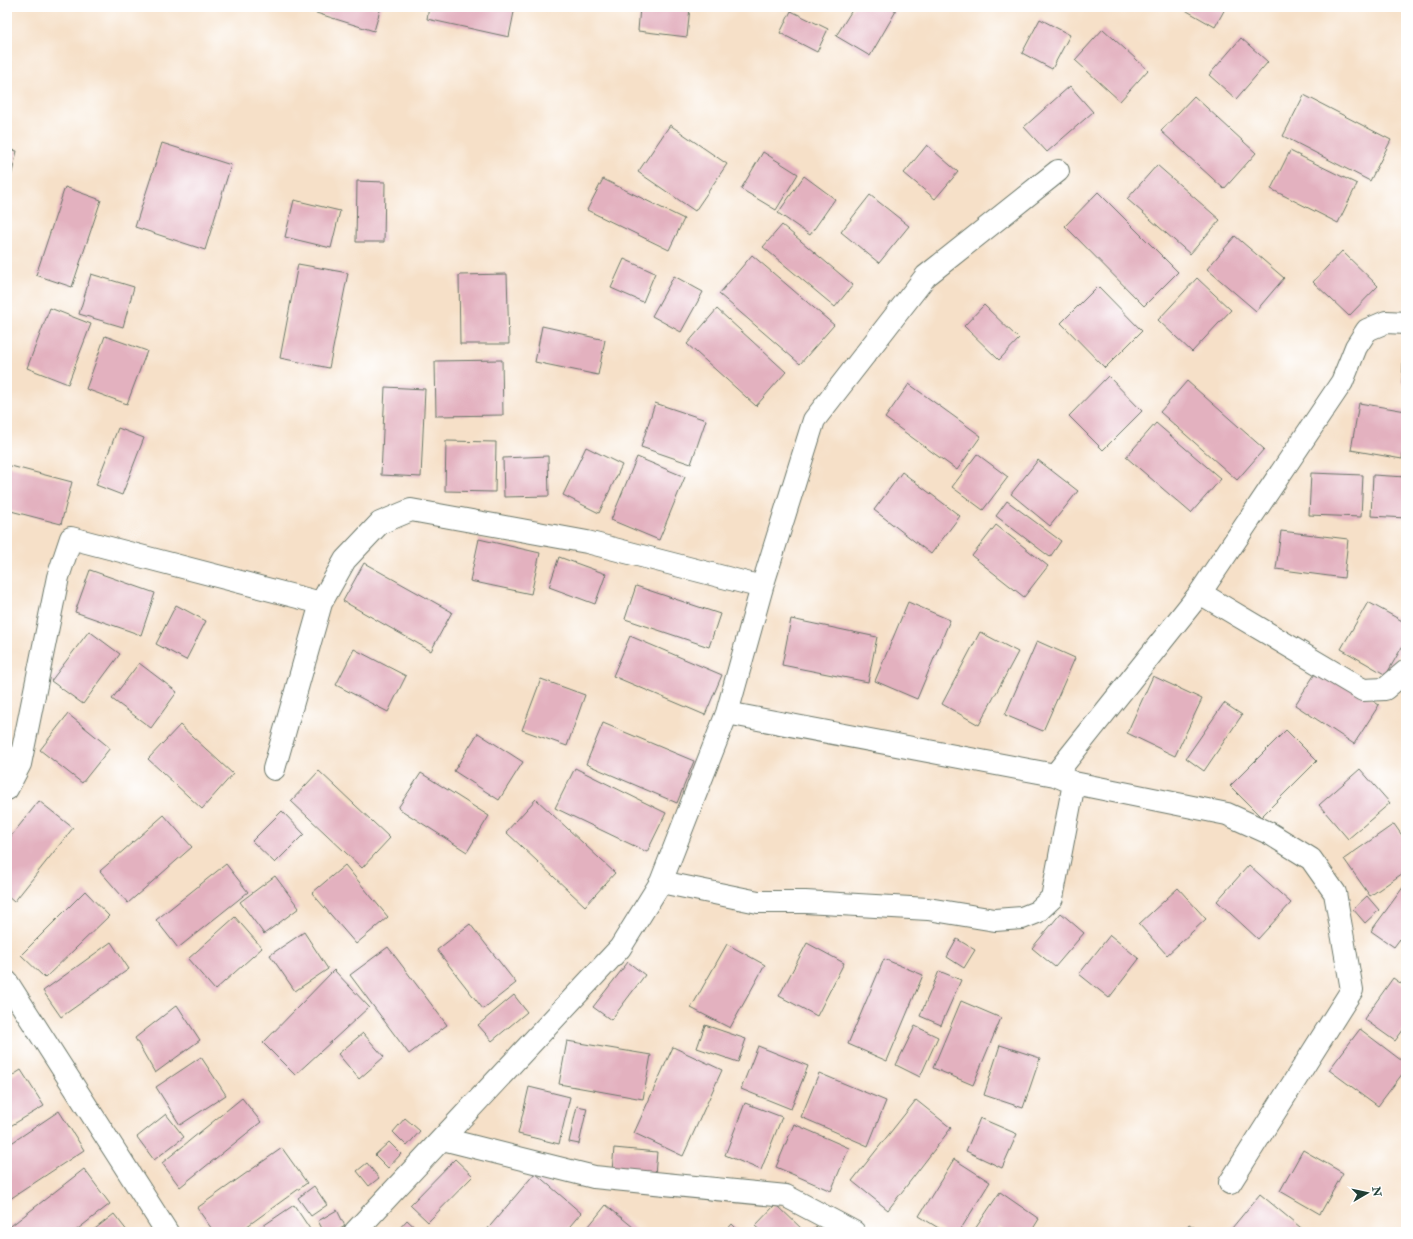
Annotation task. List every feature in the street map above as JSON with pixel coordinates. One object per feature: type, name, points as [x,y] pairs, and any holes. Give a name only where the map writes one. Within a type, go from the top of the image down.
[{"type":"street","points":[[355,1232],[620,948],[661,882],[727,713],[762,587],[814,420],[926,276],[1058,171]]},
{"type":"street","points":[[1054,775],[1200,593],[1342,382],[1356,347],[1367,330],[1386,322],[1406,323]]},
{"type":"street","points":[[274,769],[321,603],[345,560],[380,523],[411,510],[587,542],[762,587]]},
{"type":"street","points":[[7,790],[20,764],[58,577],[71,538],[321,603]]},
{"type":"street","points":[[1200,593],[1363,690],[1386,689],[1406,671]]},
{"type":"street","points":[[727,713],[1054,775],[1074,783],[1227,814],[1269,833],[1311,859],[1335,893],[1352,990],[1230,1183]]},
{"type":"street","points":[[661,882],[758,902],[805,902],[928,909],[995,920],[1022,918],[1037,912],[1052,898],[1074,783]]},
{"type":"street","points":[[7,982],[167,1232]]},
{"type":"street","points":[[443,1139],[594,1177],[786,1196],[854,1232]]},
{"type":"building","points":[[297,7],[381,7],[374,31]]},
{"type":"building","points":[[429,7],[515,7],[509,37],[427,19]]},
{"type":"building","points":[[640,7],[690,7],[687,37],[638,31]]},
{"type":"building","points":[[854,7],[889,7],[896,11],[870,56],[836,36]]},
{"type":"building","points":[[1180,7],[1226,7],[1215,27]]},
{"type":"building","points":[[791,11],[828,29],[817,52],[780,33]]},
{"type":"building","points":[[1040,19],[1070,35],[1052,69],[1022,53]]},
{"type":"building","points":[[1103,29],[1148,70],[1120,101],[1075,60]]},
{"type":"building","points":[[1241,38],[1268,62],[1236,99],[1209,75]]},
{"type":"building","points":[[1070,86],[1093,112],[1047,152],[1024,127]]},
{"type":"building","points":[[1304,95],[1391,140],[1370,181],[1283,136]]},
{"type":"building","points":[[1194,96],[1256,153],[1224,189],[1161,131]]},
{"type":"building","points":[[670,125],[727,164],[695,211],[638,172]]},
{"type":"building","points":[[162,143],[231,165],[205,250],[135,227]]},
{"type":"building","points":[[927,145],[958,172],[935,199],[904,173]]},
{"type":"building","points":[[7,149],[17,151],[11,177],[7,176]]},
{"type":"building","points":[[1290,151],[1357,184],[1338,223],[1271,189]]},
{"type":"building","points":[[763,152],[798,174],[776,210],[741,189]]},
{"type":"building","points":[[1157,165],[1220,220],[1190,254],[1127,199]]},
{"type":"building","points":[[804,176],[835,199],[810,235],[778,213]]},
{"type":"building","points":[[603,179],[684,219],[669,250],[587,210]]},
{"type":"building","points":[[357,181],[385,182],[384,242],[356,242]]},
{"type":"building","points":[[65,187],[101,200],[72,287],[36,275]]},
{"type":"building","points":[[1098,192],[1178,272],[1144,306],[1065,226]]},
{"type":"building","points":[[870,195],[909,226],[879,263],[841,232]]},
{"type":"building","points":[[294,200],[340,211],[331,248],[285,237]]},
{"type":"building","points":[[782,225],[853,285],[835,307],[763,247]]},
{"type":"building","points":[[1235,236],[1284,278],[1256,311],[1207,269]]},
{"type":"building","points":[[1342,251],[1378,286],[1349,316],[1313,282]]},
{"type":"building","points":[[752,255],[834,325],[800,364],[719,294]]},
{"type":"building","points":[[624,259],[655,273],[643,302],[611,288]]},
{"type":"building","points":[[298,264],[348,273],[329,368],[280,358]]},
{"type":"building","points":[[91,274],[134,287],[123,327],[79,314]]},
{"type":"building","points":[[507,274],[509,344],[460,344],[459,275]]},
{"type":"building","points":[[674,276],[703,292],[681,332],[652,316]]},
{"type":"building","points":[[1197,278],[1231,310],[1192,352],[1158,320]]},
{"type":"building","points":[[1098,286],[1142,331],[1105,368],[1061,323]]},
{"type":"building","points":[[984,305],[1019,339],[999,360],[964,326]]},
{"type":"building","points":[[50,308],[91,324],[68,384],[27,368]]},
{"type":"building","points":[[717,309],[786,372],[756,406],[687,344]]},
{"type":"building","points":[[542,326],[605,340],[598,375],[535,362]]},
{"type":"building","points":[[105,336],[147,351],[127,404],[86,389]]},
{"type":"building","points":[[1404,345],[1406,345],[1406,385],[1402,384]]},
{"type":"building","points":[[502,360],[503,415],[436,416],[435,361]]},
{"type":"building","points":[[1108,376],[1142,411],[1103,450],[1069,416]]},
{"type":"building","points":[[1187,381],[1264,449],[1237,480],[1160,412]]},
{"type":"building","points":[[909,384],[981,436],[957,470],[885,418]]},
{"type":"building","points":[[385,387],[425,389],[421,477],[381,475]]},
{"type":"building","points":[[655,403],[706,420],[691,464],[641,447]]},
{"type":"building","points":[[1359,403],[1406,411],[1406,438],[1402,459],[1351,450]]},
{"type":"building","points":[[1156,423],[1221,479],[1191,513],[1126,457]]},
{"type":"building","points":[[118,428],[144,438],[122,495],[96,485]]},
{"type":"building","points":[[446,441],[496,442],[495,492],[445,491]]},
{"type":"building","points":[[586,447],[622,465],[599,513],[563,495]]},
{"type":"building","points":[[977,454],[1008,477],[983,510],[952,487]]},
{"type":"building","points":[[548,456],[549,496],[504,497],[503,458]]},
{"type":"building","points":[[637,457],[685,477],[659,540],[611,520]]},
{"type":"building","points":[[1038,460],[1078,491],[1050,526],[1011,494]]},
{"type":"building","points":[[7,465],[72,482],[61,524],[7,510]]},
{"type":"building","points":[[902,472],[960,516],[931,554],[874,510]]},
{"type":"building","points":[[1311,473],[1363,475],[1361,517],[1309,515]]},
{"type":"building","points":[[1373,475],[1406,477],[1406,518],[1371,516]]},
{"type":"building","points":[[1007,501],[1061,541],[1050,557],[996,516]]},
{"type":"building","points":[[996,525],[1048,566],[1024,597],[972,556]]},
{"type":"building","points":[[1281,531],[1348,539],[1344,578],[1276,569]]},
{"type":"building","points":[[479,539],[540,553],[531,594],[470,581]]},
{"type":"building","points":[[559,557],[606,574],[595,604],[549,587]]},
{"type":"building","points":[[364,563],[452,612],[431,651],[343,601]]},
{"type":"building","points":[[90,570],[155,593],[141,635],[75,612]]},
{"type":"building","points":[[636,586],[720,614],[709,647],[625,619]]},
{"type":"building","points":[[908,602],[950,620],[917,699],[875,681]]},
{"type":"building","points":[[1368,602],[1406,623],[1406,640],[1386,675],[1341,649]]},
{"type":"building","points":[[176,605],[206,621],[186,660],[156,644]]},
{"type":"building","points":[[791,619],[877,637],[868,682],[782,665]]},
{"type":"building","points":[[89,631],[120,654],[83,704],[51,681]]},
{"type":"building","points":[[980,632],[1018,652],[979,725],[942,704]]},
{"type":"building","points":[[630,636],[722,675],[705,715],[613,676]]},
{"type":"building","points":[[1037,641],[1075,658],[1043,731],[1005,715]]},
{"type":"building","points":[[354,649],[406,676],[388,712],[336,685]]},
{"type":"building","points":[[139,663],[177,692],[151,728],[112,699]]},
{"type":"building","points":[[1320,666],[1379,705],[1354,744],[1295,705]]},
{"type":"building","points":[[1153,676],[1202,699],[1175,756],[1127,733]]},
{"type":"building","points":[[541,679],[585,695],[567,746],[522,730]]},
{"type":"building","points":[[1224,703],[1242,715],[1204,771],[1186,758]]},
{"type":"building","points":[[68,714],[110,748],[82,783],[40,750]]},
{"type":"building","points":[[603,723],[694,761],[677,803],[586,764]]},
{"type":"building","points":[[180,725],[233,774],[202,809],[148,759]]},
{"type":"building","points":[[1286,730],[1317,761],[1261,817],[1230,786]]},
{"type":"building","points":[[478,733],[523,762],[499,800],[454,771]]},
{"type":"building","points":[[575,768],[666,813],[647,852],[555,808]]},
{"type":"building","points":[[1360,769],[1390,803],[1348,839],[1319,805]]},
{"type":"building","points":[[319,771],[390,838],[362,868],[291,801]]},
{"type":"building","points":[[421,773],[489,816],[467,852],[398,808]]},
{"type":"building","points":[[536,799],[615,873],[585,906],[506,832]]},
{"type":"building","points":[[39,801],[73,828],[14,902],[7,896],[7,841]]},
{"type":"building","points":[[282,811],[304,834],[275,863],[252,841]]},
{"type":"building","points":[[164,815],[192,847],[128,903],[100,871]]},
{"type":"building","points":[[1394,824],[1406,841],[1406,871],[1370,896],[1344,859]]},
{"type":"building","points":[[226,864],[248,892],[178,948],[156,920]]},
{"type":"building","points":[[345,865],[388,917],[356,944],[312,893]]},
{"type":"building","points":[[1249,865],[1291,903],[1258,939],[1217,901]]},
{"type":"building","points":[[275,876],[299,908],[264,934],[240,902]]},
{"type":"building","points":[[1404,886],[1406,887],[1406,931],[1394,947],[1371,931]]},
{"type":"building","points":[[1178,888],[1206,919],[1167,955],[1139,924]]},
{"type":"building","points":[[85,891],[109,916],[45,978],[21,955]]},
{"type":"building","points":[[1367,896],[1379,910],[1365,923],[1353,909]]},
{"type":"building","points":[[1061,913],[1084,933],[1055,967],[1032,948]]},
{"type":"building","points":[[235,917],[262,948],[215,990],[188,959]]},
{"type":"building","points":[[470,924],[516,983],[483,1009],[437,950]]},
{"type":"building","points":[[304,932],[328,969],[295,991],[270,955]]},
{"type":"building","points":[[1110,935],[1139,959],[1109,998],[1079,974]]},
{"type":"building","points":[[957,939],[975,950],[964,968],[947,957]]},
{"type":"building","points":[[111,942],[129,969],[61,1017],[43,991]]},
{"type":"building","points":[[807,943],[844,963],[817,1016],[779,996]]},
{"type":"building","points":[[727,944],[765,965],[730,1028],[691,1008]]},
{"type":"building","points":[[388,947],[447,1025],[409,1054],[350,975]]},
{"type":"building","points":[[884,959],[923,975],[887,1061],[848,1044]]},
{"type":"building","points":[[628,962],[645,975],[611,1020],[593,1007]]},
{"type":"building","points":[[334,970],[369,1007],[295,1075],[263,1043]]},
{"type":"building","points":[[939,971],[961,980],[941,1025],[920,1016]]},
{"type":"building","points":[[1393,978],[1406,987],[1406,1026],[1395,1041],[1364,1019]]},
{"type":"building","points":[[514,995],[527,1012],[492,1041],[478,1025]]},
{"type":"building","points":[[961,1001],[1001,1018],[973,1085],[933,1068]]},
{"type":"building","points":[[177,1005],[200,1040],[155,1073],[135,1038]]},
{"type":"building","points":[[705,1025],[746,1039],[738,1062],[697,1048]]},
{"type":"building","points":[[915,1026],[938,1037],[920,1077],[896,1065]]},
{"type":"building","points":[[1360,1029],[1406,1064],[1406,1069],[1378,1106],[1329,1070]]},
{"type":"building","points":[[363,1033],[384,1057],[359,1079],[338,1054]]},
{"type":"building","points":[[567,1041],[651,1055],[643,1099],[559,1084]]},
{"type":"building","points":[[1000,1045],[1040,1058],[1023,1108],[984,1095]]},
{"type":"building","points":[[758,1046],[808,1066],[791,1109],[741,1089]]},
{"type":"building","points":[[673,1047],[722,1070],[683,1156],[634,1133]]},
{"type":"building","points":[[201,1057],[226,1095],[180,1125],[156,1087]]},
{"type":"building","points":[[21,1070],[44,1106],[7,1128],[7,1079]]},
{"type":"building","points":[[819,1073],[886,1101],[868,1146],[801,1117]]},
{"type":"building","points":[[529,1087],[570,1097],[559,1144],[518,1134]]},
{"type":"building","points":[[242,1098],[261,1122],[180,1187],[162,1163]]},
{"type":"building","points":[[916,1100],[951,1128],[888,1210],[852,1181]]},
{"type":"building","points":[[745,1103],[782,1117],[761,1170],[725,1155]]},
{"type":"building","points":[[577,1106],[587,1108],[579,1144],[569,1142]]},
{"type":"building","points":[[59,1111],[84,1150],[7,1201],[7,1146]]},
{"type":"building","points":[[166,1114],[184,1137],[154,1160],[137,1137]]},
{"type":"building","points":[[405,1118],[420,1131],[407,1146],[393,1132]]},
{"type":"building","points":[[980,1118],[1017,1134],[1002,1168],[966,1151]]},
{"type":"building","points":[[794,1124],[849,1148],[831,1191],[776,1167]]},
{"type":"building","points":[[389,1142],[401,1154],[388,1168],[375,1155]]},
{"type":"building","points":[[282,1148],[307,1183],[239,1232],[214,1232],[197,1208]]},
{"type":"building","points":[[614,1148],[657,1152],[655,1175],[612,1171]]},
{"type":"building","points":[[1303,1150],[1343,1173],[1320,1214],[1280,1191]]},
{"type":"building","points":[[455,1159],[473,1176],[428,1222],[410,1205]]},
{"type":"building","points":[[954,1159],[990,1182],[959,1232],[945,1232],[919,1216]]},
{"type":"building","points":[[367,1163],[379,1178],[369,1186],[357,1171]]},
{"type":"building","points":[[84,1169],[110,1204],[74,1232],[7,1232],[7,1229]]},
{"type":"building","points":[[535,1173],[581,1213],[565,1232],[485,1232]]},
{"type":"building","points":[[314,1186],[327,1205],[311,1216],[298,1198]]},
{"type":"building","points":[[1000,1192],[1039,1219],[1031,1232],[1006,1232],[999,1227],[996,1232],[973,1232]]},
{"type":"building","points":[[1260,1194],[1306,1232],[1237,1232],[1232,1228]]},
{"type":"building","points":[[776,1204],[804,1231],[803,1232],[762,1232],[755,1226]]},
{"type":"building","points":[[294,1205],[312,1232],[254,1232]]},
{"type":"building","points":[[606,1205],[639,1232],[584,1232]]},
{"type":"building","points":[[337,1210],[345,1226],[335,1232],[324,1232],[318,1221]]},
{"type":"building","points":[[114,1214],[128,1232],[91,1232]]},
{"type":"building","points":[[407,1220],[420,1232],[396,1232]]},
{"type":"building","points":[[732,1224],[740,1232],[725,1232]]},
{"type":"building","points":[[1189,1224],[1202,1232],[1184,1232]]},
{"type":"building","points":[[816,1226],[822,1232],[811,1232]]}]
